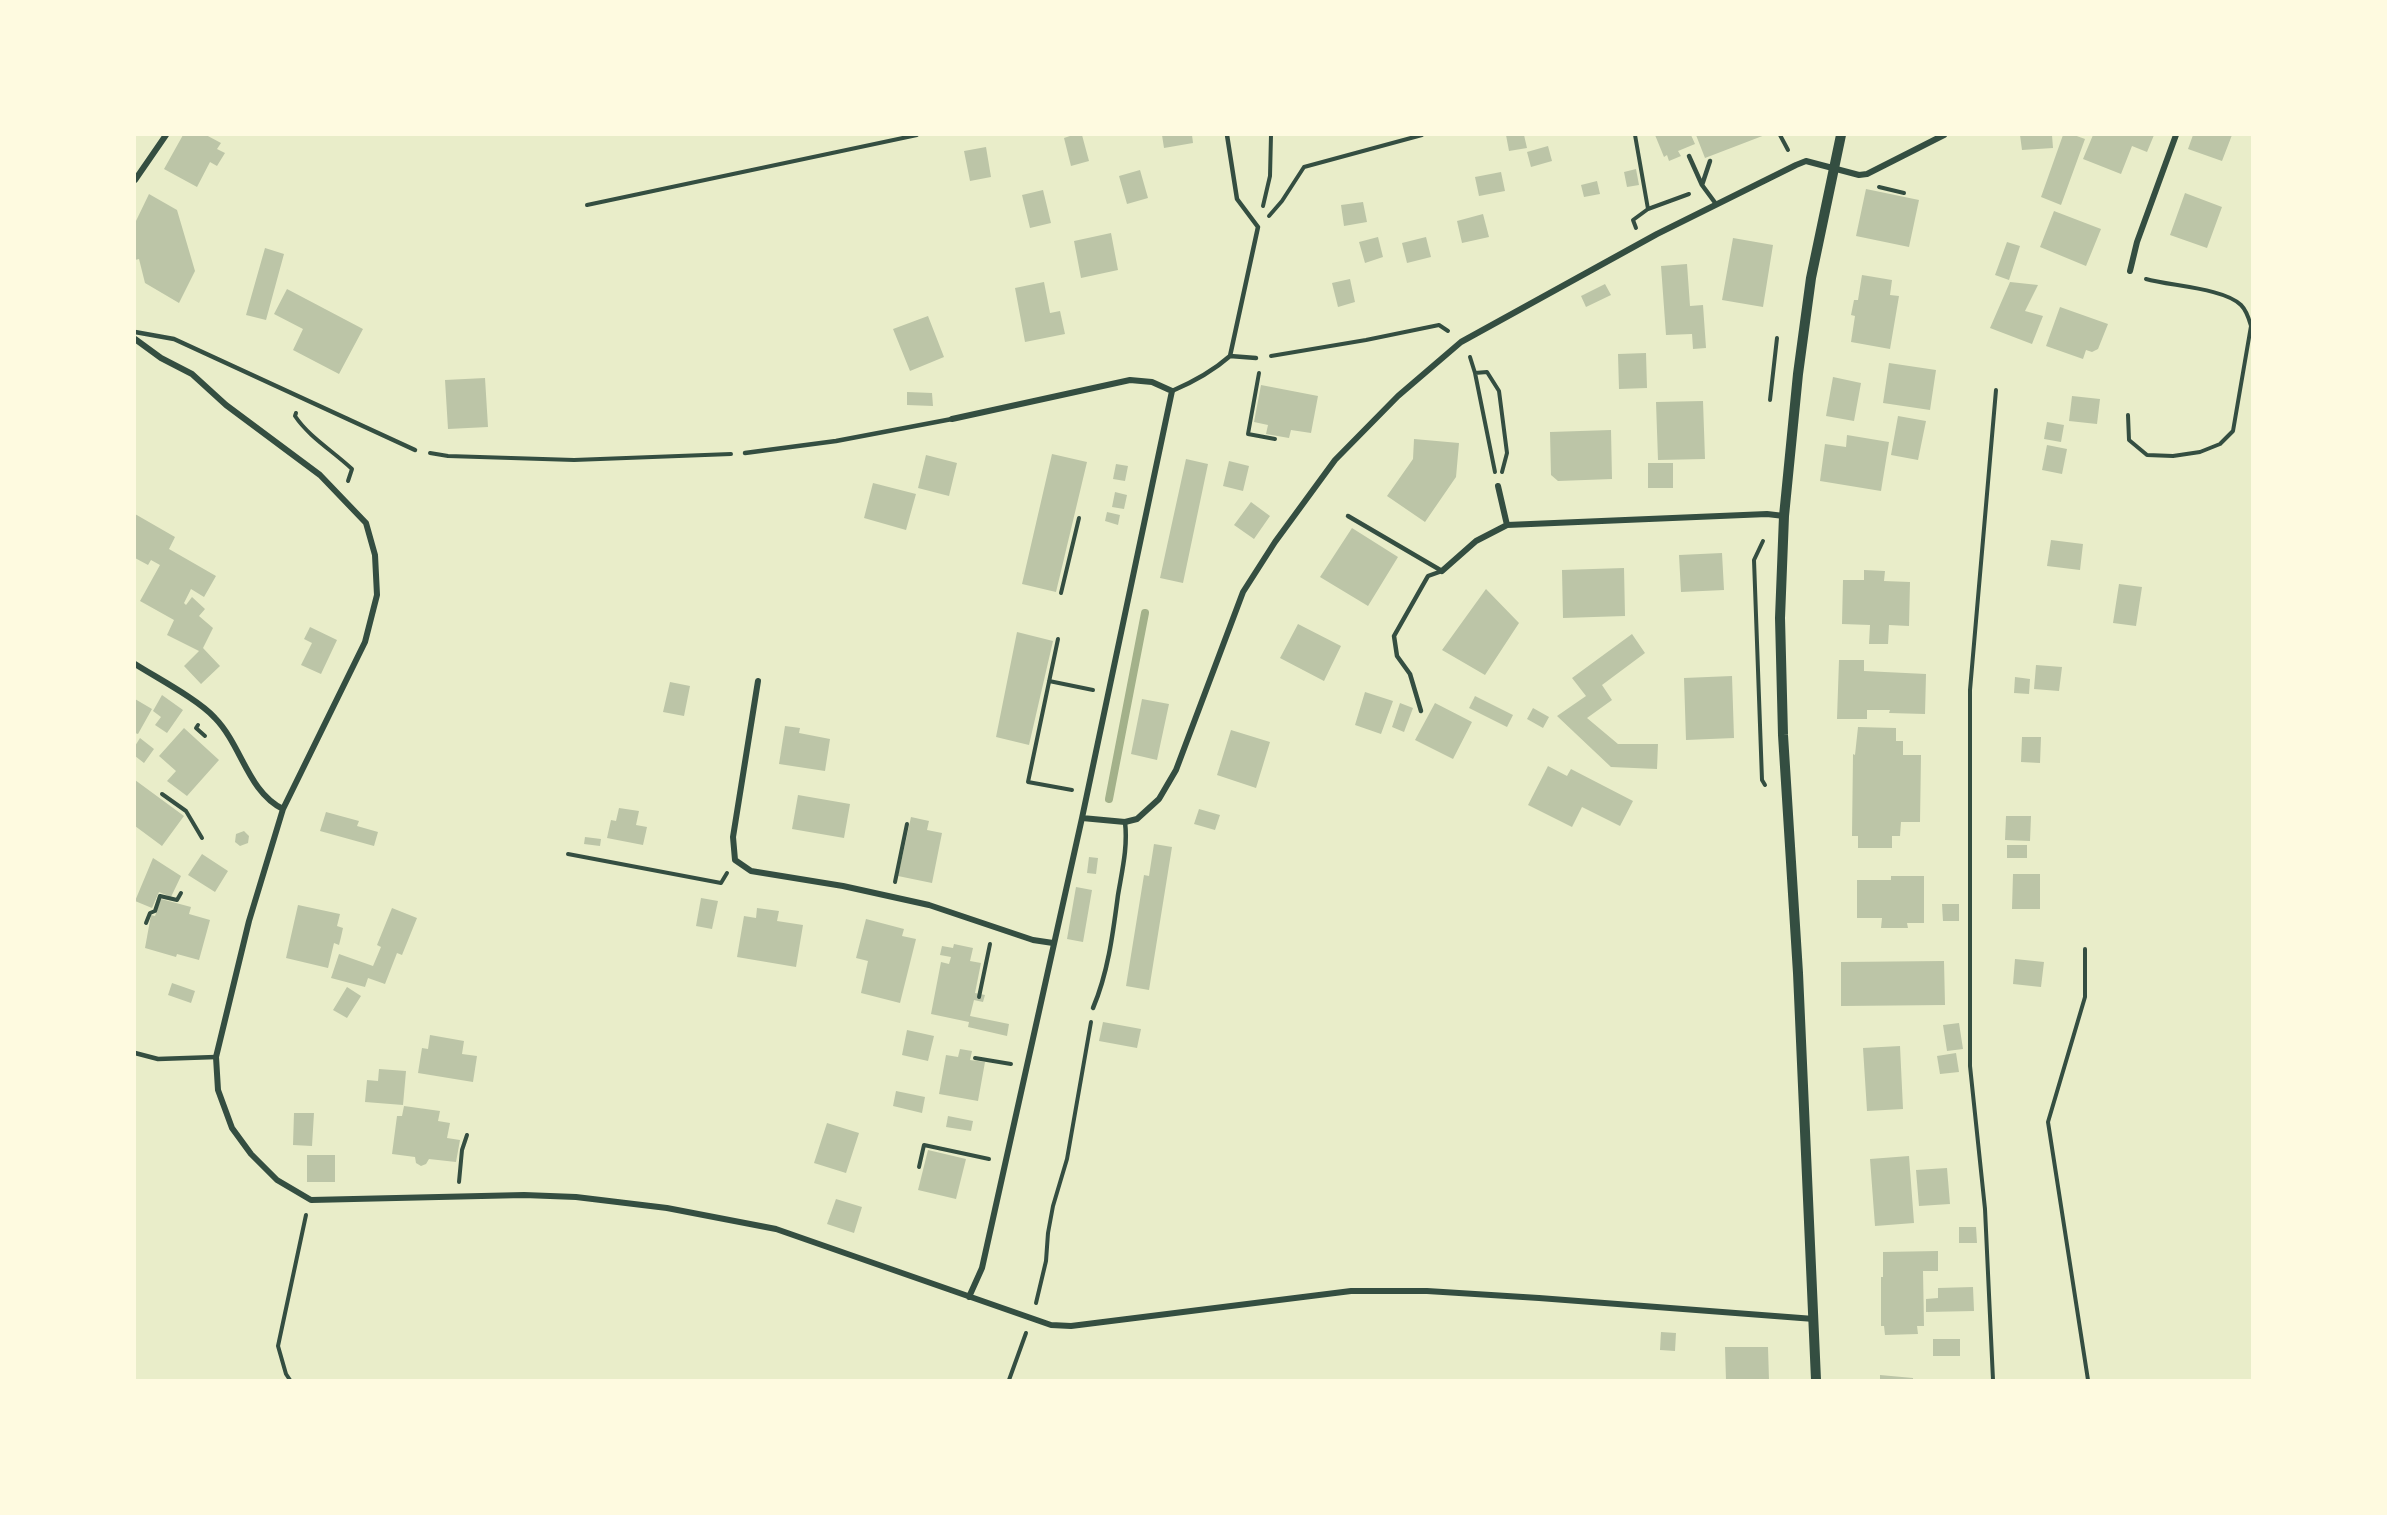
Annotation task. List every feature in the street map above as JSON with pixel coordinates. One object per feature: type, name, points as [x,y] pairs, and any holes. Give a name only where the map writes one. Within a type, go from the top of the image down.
[{"type":"street","points":[[135,180],[166,135]]},
{"type":"street","points":[[1816,1380],[1798,974],[1783,724],[1780,618],[1784,516],[1794,405],[1809,293],[1841,135]]},
{"type":"street","points":[[1082,818],[1125,822],[1137,819],[1159,799],[1176,770],[1243,592],[1275,542],[1335,460],[1398,396],[1461,342],[1641,243],[1806,161],[1858,175],[1867,174],[1944,135]]},
{"type":"street","points":[[2130,271],[2137,242],[2176,135]]},
{"type":"street","points":[[135,339],[161,358],[192,374],[226,405],[320,475],[366,523],[375,555],[377,595],[364,642],[283,809],[252,910],[216,1057],[218,1090],[232,1128],[250,1154],[277,1180],[311,1200],[524,1195],[576,1197],[667,1208],[799,1235],[1051,1325],[1071,1326],[1351,1290],[1539,1298],[1815,1319]]},
{"type":"street","points":[[952,419],[1130,380],[1152,382],[1172,391],[1082,818],[982,1268],[969,1297]]},
{"type":"street","points":[[1498,486],[1507,525]]},
{"type":"street","points":[[1442,571],[1476,541],[1507,525],[1767,514],[1784,516]]},
{"type":"street","points":[[135,663],[214,716],[231,736],[258,788],[270,802],[283,809]]},
{"type":"street","points":[[758,681],[733,837],[735,860],[751,871],[843,886],[929,905],[1033,940],[1053,943]]},
{"type":"lane","points":[[1172,391],[1218,367],[1230,356],[1258,227],[1237,199],[1227,135]]},
{"type":"lane","points":[[1689,156],[1703,187],[1716,204]]},
{"type":"lane","points":[[1703,187],[1710,161]]},
{"type":"lane","points":[[135,332],[174,339],[415,450]]},
{"type":"lane","points":[[1230,356],[1256,358]]},
{"type":"lane","points":[[745,453],[836,441],[952,419]]},
{"type":"lane","points":[[1348,516],[1442,571]]},
{"type":"lane","points":[[1421,711],[1410,674],[1397,656],[1394,636],[1428,576],[1442,571]]},
{"type":"lane","points":[[1093,1008],[1103,984],[1116,912],[1127,841],[1125,822]]},
{"type":"lane","points":[[135,1053],[158,1059],[216,1057]]},
{"type":"path","points":[[587,205],[917,135]]},
{"type":"path","points":[[1258,227],[1270,176],[1271,135]]},
{"type":"path","points":[[1258,227],[1282,201],[1304,167],[1422,135]]},
{"type":"path","points":[[1635,135],[1648,209],[1703,187]]},
{"type":"path","points":[[1893,191],[1904,193]]},
{"type":"path","points":[[2128,415],[2129,440],[2147,455],[2191,454],[2220,444],[2233,431],[2251,326],[2240,304],[2225,296],[2148,279],[2130,271]]},
{"type":"path","points":[[1256,358],[1366,340],[1439,325],[1467,349],[1475,373],[1492,458]]},
{"type":"path","points":[[1770,400],[1777,338]]},
{"type":"path","points":[[1260,363],[1248,434],[1275,439]]},
{"type":"path","points":[[1475,373],[1487,372],[1499,391],[1507,453]]},
{"type":"path","points":[[1994,1380],[1985,1209],[1970,1066],[1970,690],[1996,390]]},
{"type":"path","points":[[302,398],[295,416],[304,429],[352,469],[349,480],[339,493]]},
{"type":"path","points":[[415,450],[448,456],[574,460],[745,453]]},
{"type":"path","points":[[1061,593],[1079,519]]},
{"type":"path","points":[[1765,536],[1754,560],[1762,780],[1766,787]]},
{"type":"path","points":[[1058,639],[1028,782],[1087,793]]},
{"type":"path","points":[[1049,681],[1108,694]]},
{"type":"path","points":[[162,794],[186,811],[202,838]]},
{"type":"path","points":[[892,897],[907,824]]},
{"type":"path","points":[[568,854],[721,883],[735,860]]},
{"type":"path","points":[[146,923],[160,896],[177,900],[181,893]]},
{"type":"path","points":[[979,997],[992,935]]},
{"type":"path","points":[[2085,949],[2085,997],[2048,1122],[2088,1380]]},
{"type":"path","points":[[1041,1288],[1048,1233],[1067,1159],[1093,1008]]},
{"type":"path","points":[[975,1058],[1006,1063]]},
{"type":"path","points":[[460,1174],[462,1150],[467,1135]]},
{"type":"path","points":[[919,1167],[924,1145],[1004,1162]]},
{"type":"path","points":[[290,1380],[278,1346],[303,1226],[311,1200]]},
{"type":"path","points":[[1009,1380],[1024,1338]]},
{"type":"building","points":[[183,135],[206,135],[221,143],[217,149],[225,153],[217,166],[210,162],[197,187],[164,169]]},
{"type":"building","points":[[1082,135],[1089,161],[1071,166],[1064,138]]},
{"type":"building","points":[[1162,135],[1192,135],[1193,143],[1164,148]]},
{"type":"building","points":[[1506,135],[1524,135],[1527,148],[1509,151]]},
{"type":"building","points":[[1655,135],[1691,135],[1695,144],[1678,151],[1681,156],[1669,161],[1667,155],[1664,157]]},
{"type":"building","points":[[1696,135],[1765,135],[1705,158]]},
{"type":"building","points":[[2020,135],[2052,135],[2053,148],[2022,150]]},
{"type":"building","points":[[2063,135],[2074,135],[2085,139],[2061,205],[2041,197]]},
{"type":"building","points":[[2093,135],[2154,135],[2147,152],[2132,146],[2121,174],[2083,159]]},
{"type":"building","points":[[2193,135],[2232,135],[2222,161],[2188,149]]},
{"type":"building","points":[[1548,146],[1552,161],[1531,167],[1527,152]]},
{"type":"building","points":[[986,147],[991,177],[970,181],[964,151]]},
{"type":"building","points":[[1636,169],[1639,185],[1627,187],[1624,172]]},
{"type":"building","points":[[1140,170],[1148,198],[1127,204],[1119,176]]},
{"type":"building","points":[[1501,172],[1505,191],[1479,196],[1475,177]]},
{"type":"building","points":[[1597,181],[1600,194],[1584,197],[1581,185]]},
{"type":"building","points":[[1866,189],[1919,200],[1909,247],[1856,236]]},
{"type":"building","points":[[1043,190],[1051,223],[1030,228],[1022,195]]},
{"type":"building","points":[[2185,193],[2222,207],[2207,248],[2170,235]]},
{"type":"building","points":[[149,194],[177,210],[195,271],[179,303],[145,283],[139,259],[135,260],[135,223]]},
{"type":"building","points":[[1363,202],[1367,222],[1344,226],[1341,205]]},
{"type":"building","points":[[2054,211],[2101,229],[2086,266],[2040,247]]},
{"type":"building","points":[[1483,214],[1489,237],[1462,243],[1457,221]]},
{"type":"building","points":[[1111,233],[1118,270],[1081,278],[1074,241]]},
{"type":"building","points":[[1378,237],[1383,257],[1365,263],[1359,242]]},
{"type":"building","points":[[1426,237],[1431,257],[1407,263],[1402,243]]},
{"type":"building","points":[[1733,238],[1773,245],[1763,307],[1722,300]]},
{"type":"building","points":[[2007,242],[2020,246],[2009,280],[1995,275]]},
{"type":"building","points":[[265,248],[284,254],[266,320],[246,315]]},
{"type":"building","points":[[1687,264],[1690,306],[1703,305],[1706,348],[1693,349],[1692,334],[1666,335],[1661,266]]},
{"type":"building","points":[[1862,275],[1892,280],[1890,295],[1899,296],[1890,349],[1851,342],[1855,316],[1851,315],[1854,300],[1858,300]]},
{"type":"building","points":[[1350,279],[1355,302],[1338,307],[1332,283]]},
{"type":"building","points":[[1044,282],[1050,313],[1060,311],[1065,334],[1025,342],[1015,288]]},
{"type":"building","points":[[2010,282],[2038,285],[2025,311],[2043,316],[2032,344],[1990,328]]},
{"type":"building","points":[[1605,284],[1611,295],[1586,307],[1581,296]]},
{"type":"building","points":[[287,289],[363,329],[339,374],[293,350],[303,329],[274,314]]},
{"type":"building","points":[[2060,307],[2108,324],[2098,349],[2092,352],[2086,350],[2083,359],[2046,346]]},
{"type":"building","points":[[928,316],[944,357],[910,371],[893,329]]},
{"type":"building","points":[[1646,353],[1647,388],[1619,389],[1618,354]]},
{"type":"building","points":[[1889,363],[1936,370],[1930,410],[1883,403]]},
{"type":"building","points":[[1833,377],[1861,383],[1854,421],[1826,416]]},
{"type":"building","points":[[485,378],[488,427],[448,429],[445,380]]},
{"type":"building","points":[[1261,385],[1318,396],[1311,433],[1291,430],[1289,438],[1266,434],[1268,425],[1254,422]]},
{"type":"building","points":[[907,392],[932,393],[933,406],[907,405]]},
{"type":"building","points":[[2072,396],[2100,399],[2097,424],[2069,421]]},
{"type":"building","points":[[1703,401],[1705,459],[1658,460],[1656,402]]},
{"type":"building","points":[[1898,416],[1926,421],[1918,460],[1891,455]]},
{"type":"building","points":[[2047,422],[2064,425],[2061,442],[2044,439]]},
{"type":"building","points":[[1611,430],[1612,479],[1558,481],[1551,475],[1550,432]]},
{"type":"building","points":[[1847,435],[1889,442],[1881,491],[1820,481],[1825,444],[1846,447]]},
{"type":"building","points":[[1414,439],[1459,443],[1456,477],[1425,522],[1387,496],[1413,459]]},
{"type":"building","points":[[2047,445],[2067,449],[2062,474],[2042,470]]},
{"type":"building","points":[[1052,454],[1087,462],[1056,592],[1022,584]]},
{"type":"building","points":[[926,455],[957,463],[949,496],[918,488]]},
{"type":"building","points":[[1186,459],[1208,464],[1183,583],[1160,578]]},
{"type":"building","points":[[1229,461],[1249,466],[1243,491],[1223,486]]},
{"type":"building","points":[[1648,463],[1673,463],[1673,488],[1648,488]]},
{"type":"building","points":[[1116,464],[1128,466],[1125,481],[1113,479]]},
{"type":"building","points":[[873,483],[916,494],[906,530],[864,518]]},
{"type":"building","points":[[1115,492],[1127,495],[1124,509],[1112,507]]},
{"type":"building","points":[[1251,502],[1270,516],[1254,539],[1234,525]]},
{"type":"building","points":[[1107,512],[1120,515],[1118,525],[1105,521]]},
{"type":"building","points":[[135,514],[175,537],[169,549],[216,576],[204,597],[191,589],[184,603],[186,605],[192,597],[205,609],[199,616],[213,628],[203,648],[220,666],[201,684],[184,666],[199,651],[167,635],[174,620],[140,601],[160,565],[151,560],[148,565],[135,558]]},
{"type":"building","points":[[1352,528],[1398,557],[1368,606],[1320,577]]},
{"type":"building","points":[[2051,540],[2083,544],[2080,570],[2047,566]]},
{"type":"building","points":[[1722,553],[1724,590],[1681,592],[1679,555]]},
{"type":"building","points":[[1624,568],[1625,616],[1563,618],[1562,570]]},
{"type":"building","points":[[1864,570],[1885,571],[1884,581],[1910,582],[1909,626],[1889,625],[1888,644],[1869,644],[1870,625],[1842,624],[1843,580],[1864,580]]},
{"type":"building","points":[[2119,584],[2142,587],[2136,626],[2113,623]]},
{"type":"building","points":[[1486,589],[1519,623],[1485,675],[1442,650]]},
{"type":"building","points":[[1298,624],[1341,646],[1324,681],[1280,658]]},
{"type":"building","points":[[310,627],[337,640],[321,674],[301,665],[312,643],[304,639]]},
{"type":"building","points":[[1017,632],[1053,641],[1029,745],[996,737]]},
{"type":"building","points":[[1632,634],[1645,653],[1602,685],[1612,700],[1587,718],[1618,744],[1658,744],[1657,769],[1611,767],[1557,716],[1586,696],[1572,678]]},
{"type":"building","points":[[1839,660],[1864,660],[1864,671],[1926,674],[1925,714],[1867,710],[1867,719],[1837,719]]},
{"type":"building","points":[[2036,665],[2062,667],[2059,691],[2034,689]]},
{"type":"building","points":[[1732,676],[1734,738],[1686,740],[1684,678]]},
{"type":"building","points":[[2015,677],[2030,679],[2029,694],[2014,693]]},
{"type":"building","points":[[670,682],[690,686],[684,716],[663,712]]},
{"type":"building","points":[[1365,692],[1393,701],[1381,734],[1355,725]]},
{"type":"building","points":[[162,695],[183,710],[167,733],[155,725],[161,717],[153,711]]},
{"type":"building","points":[[1475,696],[1513,715],[1507,727],[1469,708]]},
{"type":"building","points":[[135,699],[152,709],[138,734],[135,733]]},
{"type":"building","points":[[1142,699],[1169,704],[1157,760],[1131,754]]},
{"type":"building","points":[[1400,703],[1413,708],[1404,732],[1392,727]]},
{"type":"building","points":[[1435,703],[1472,722],[1453,759],[1415,740]]},
{"type":"building","points":[[1533,708],[1549,717],[1543,728],[1527,719]]},
{"type":"building","points":[[785,726],[800,728],[799,733],[830,739],[825,771],[779,764]]},
{"type":"building","points":[[1858,727],[1896,728],[1896,741],[1903,741],[1903,755],[1921,755],[1920,822],[1901,822],[1900,836],[1892,836],[1892,848],[1858,848],[1858,836],[1852,836],[1853,754],[1855,755]]},
{"type":"building","points":[[184,728],[219,760],[187,796],[167,781],[176,771],[159,756]]},
{"type":"building","points":[[1231,730],[1270,742],[1256,788],[1217,775]]},
{"type":"building","points":[[2022,737],[2041,737],[2040,763],[2021,762]]},
{"type":"building","points":[[140,738],[154,749],[144,763],[135,756],[135,746]]},
{"type":"building","points":[[1548,766],[1567,776],[1571,769],[1633,801],[1620,826],[1582,807],[1572,827],[1528,805]]},
{"type":"building","points":[[135,780],[184,816],[162,846],[135,826]]},
{"type":"building","points":[[798,795],[850,804],[844,838],[792,829]]},
{"type":"building","points":[[619,808],[639,811],[636,825],[647,827],[643,845],[607,838],[611,820],[616,821]]},
{"type":"building","points":[[1199,809],[1220,815],[1215,830],[1194,824]]},
{"type":"building","points":[[326,812],[359,821],[357,826],[378,832],[374,846],[320,831]]},
{"type":"building","points":[[2006,816],[2031,816],[2030,841],[2005,840]]},
{"type":"building","points":[[911,817],[929,821],[927,830],[942,833],[932,883],[898,876]]},
{"type":"building","points":[[244,831],[249,836],[248,843],[240,846],[235,842],[236,834]]},
{"type":"building","points":[[585,837],[601,839],[600,846],[584,844]]},
{"type":"building","points":[[1154,844],[1172,847],[1149,990],[1126,986],[1144,875],[1149,876]]},
{"type":"building","points":[[2007,845],[2027,845],[2027,858],[2007,858]]},
{"type":"building","points":[[202,854],[228,871],[215,892],[188,875]]},
{"type":"building","points":[[1089,857],[1098,858],[1096,874],[1087,873]]},
{"type":"building","points":[[153,858],[181,876],[171,897],[159,892],[152,908],[135,901]]},
{"type":"building","points":[[2013,874],[2040,874],[2040,909],[2012,909]]},
{"type":"building","points":[[1891,876],[1924,876],[1924,923],[1907,923],[1908,928],[1881,928],[1882,918],[1857,918],[1857,880],[1891,880]]},
{"type":"building","points":[[1076,887],[1092,890],[1083,942],[1067,939]]},
{"type":"building","points":[[701,898],[718,901],[712,929],[696,926]]},
{"type":"building","points":[[161,899],[191,907],[189,914],[210,920],[199,960],[177,954],[176,957],[145,948],[151,915],[155,916]]},
{"type":"building","points":[[1942,904],[1959,904],[1959,921],[1943,921]]},
{"type":"building","points":[[298,905],[340,914],[337,926],[343,928],[341,937],[339,945],[334,943],[328,968],[286,958]]},
{"type":"building","points":[[392,908],[417,918],[402,955],[397,953],[385,984],[368,978],[365,987],[331,978],[339,954],[373,966],[381,947],[377,945]]},
{"type":"building","points":[[757,908],[779,911],[777,921],[803,925],[796,967],[737,957],[744,916],[756,918]]},
{"type":"building","points":[[866,919],[904,929],[902,936],[916,939],[900,1003],[861,993],[868,961],[856,958]]},
{"type":"building","points":[[954,944],[973,948],[970,961],[981,963],[975,993],[985,995],[983,1002],[974,1000],[970,1016],[1009,1024],[1007,1036],[968,1027],[969,1022],[931,1014],[941,962],[949,964],[951,957],[940,955],[942,946],[953,948]]},
{"type":"building","points":[[2015,959],[2044,962],[2041,987],[2013,984]]},
{"type":"building","points":[[1944,961],[1945,1005],[1841,1006],[1841,962]]},
{"type":"building","points":[[172,983],[195,991],[191,1003],[168,995]]},
{"type":"building","points":[[347,987],[361,996],[347,1018],[333,1010]]},
{"type":"building","points":[[1103,1022],[1141,1029],[1137,1048],[1099,1041]]},
{"type":"building","points":[[1959,1023],[1963,1049],[1947,1051],[1943,1025]]},
{"type":"building","points":[[907,1030],[934,1036],[928,1061],[902,1055]]},
{"type":"building","points":[[430,1035],[464,1041],[462,1054],[477,1056],[473,1082],[418,1073],[422,1048],[428,1049]]},
{"type":"building","points":[[1900,1046],[1903,1109],[1867,1111],[1863,1048]]},
{"type":"building","points":[[960,1049],[972,1051],[970,1060],[985,1062],[978,1101],[939,1094],[946,1055],[958,1057]]},
{"type":"building","points":[[1956,1053],[1959,1072],[1940,1074],[1937,1056]]},
{"type":"building","points":[[379,1069],[406,1071],[403,1105],[365,1102],[367,1080],[378,1081]]},
{"type":"building","points":[[896,1091],[925,1097],[922,1113],[893,1106]]},
{"type":"building","points":[[404,1106],[440,1111],[438,1121],[450,1123],[447,1138],[460,1140],[456,1162],[429,1159],[421,1166],[416,1163],[415,1157],[392,1154],[397,1116],[402,1116]]},
{"type":"building","points":[[294,1113],[314,1113],[312,1146],[293,1145]]},
{"type":"building","points":[[948,1116],[973,1121],[971,1131],[946,1127]]},
{"type":"building","points":[[827,1123],[859,1133],[846,1173],[814,1163]]},
{"type":"building","points":[[928,1150],[966,1159],[956,1199],[918,1190]]},
{"type":"building","points":[[307,1155],[335,1155],[335,1182],[307,1182]]},
{"type":"building","points":[[1909,1156],[1914,1223],[1875,1226],[1870,1159]]},
{"type":"building","points":[[1947,1168],[1950,1204],[1919,1206],[1916,1170]]},
{"type":"building","points":[[836,1199],[862,1207],[854,1233],[827,1224]]},
{"type":"building","points":[[1959,1227],[1976,1227],[1977,1243],[1959,1243]]},
{"type":"building","points":[[1938,1251],[1938,1271],[1923,1271],[1924,1326],[1917,1326],[1918,1334],[1885,1335],[1884,1326],[1881,1326],[1883,1252]]},
{"type":"building","points":[[1973,1287],[1974,1311],[1926,1312],[1926,1299],[1938,1298],[1938,1288]]},
{"type":"building","points":[[1661,1332],[1676,1333],[1675,1351],[1660,1350]]},
{"type":"building","points":[[1933,1339],[1960,1339],[1960,1356],[1933,1356]]},
{"type":"building","points":[[1725,1347],[1768,1347],[1769,1380],[1726,1380]]},
{"type":"building","points":[[1880,1375],[1913,1378],[1913,1380],[1880,1380]]},
{"type":"waterway","points":[[1109,799],[1145,613]]}]
